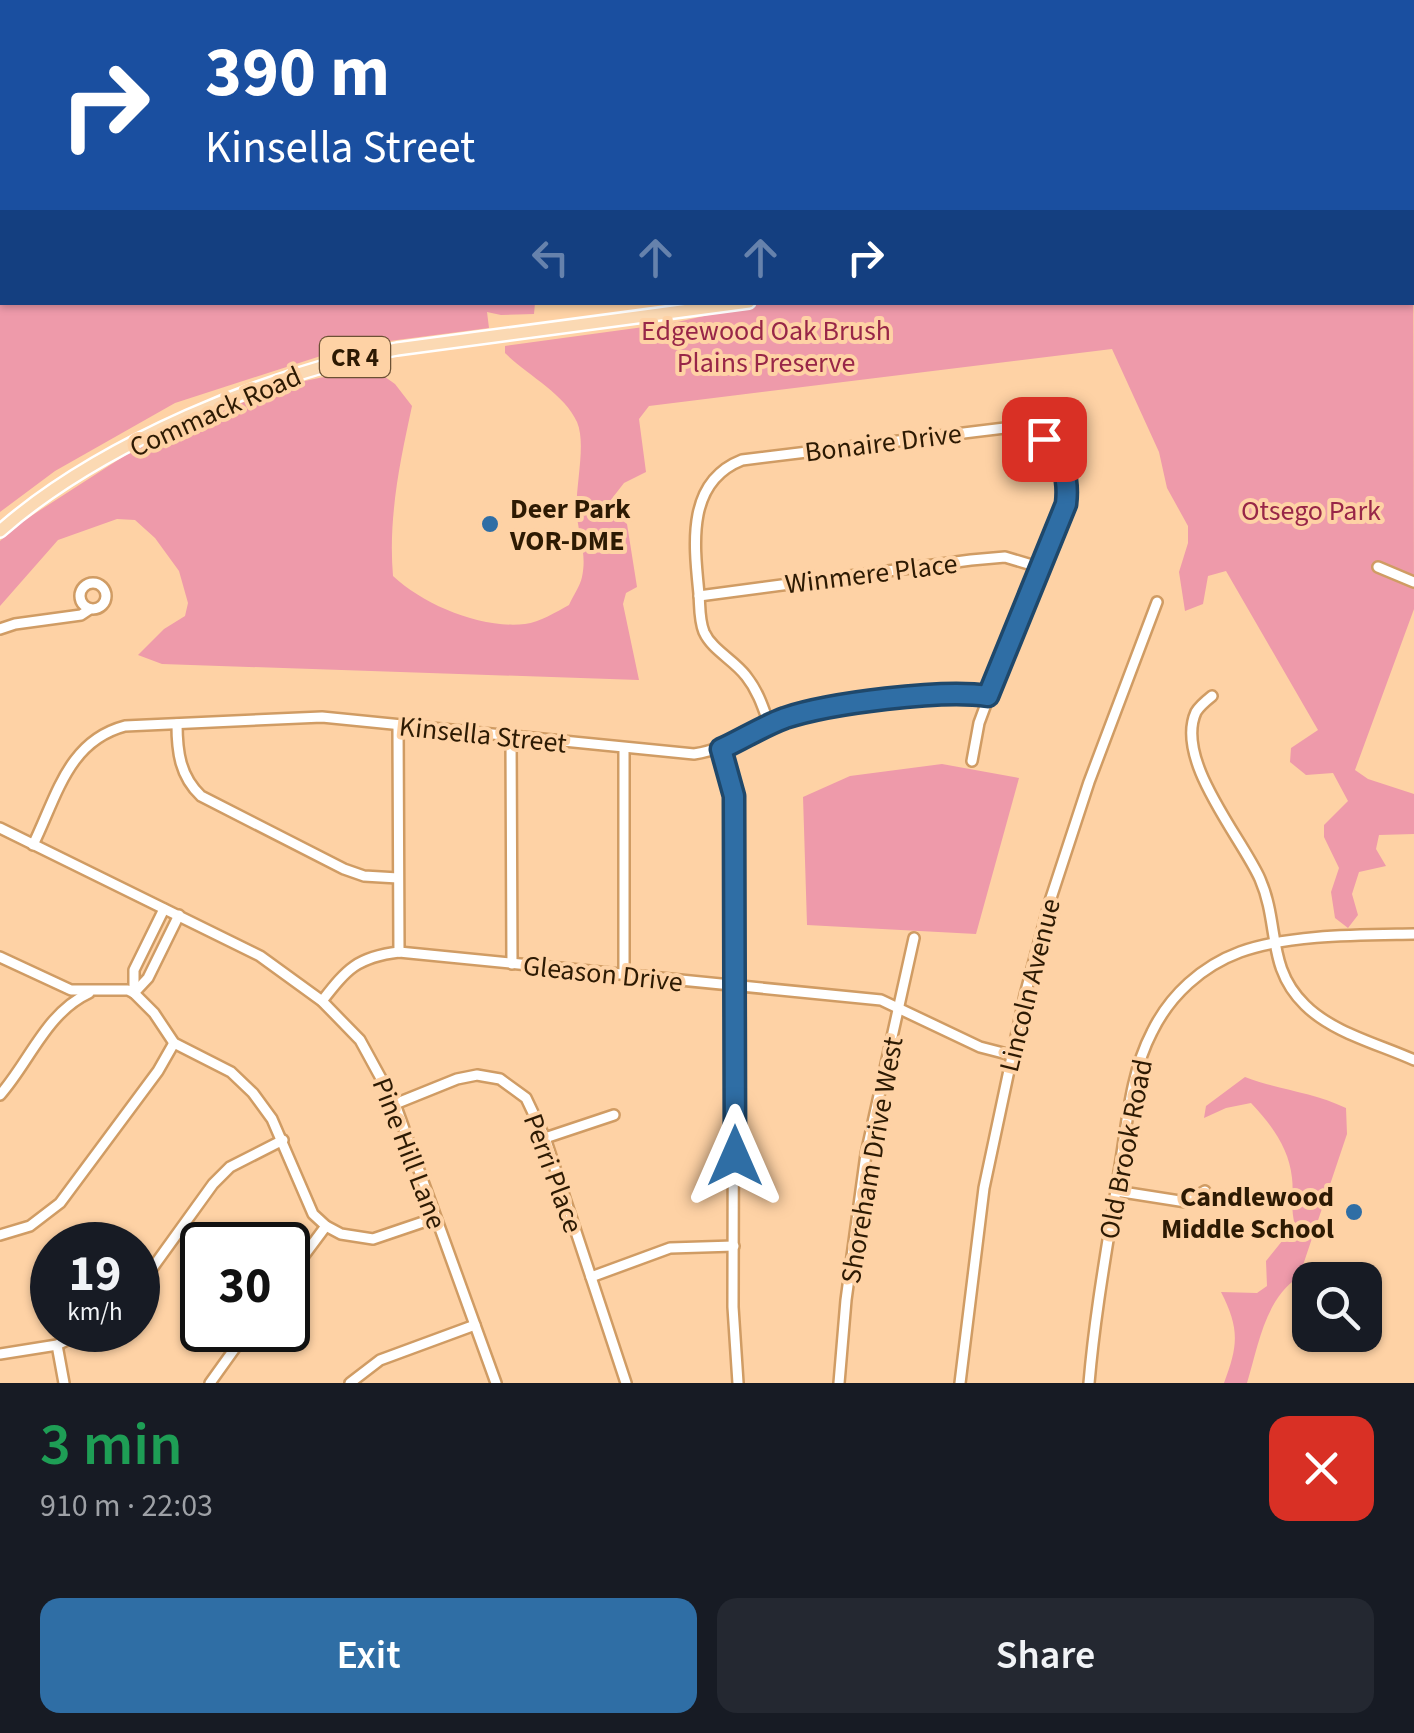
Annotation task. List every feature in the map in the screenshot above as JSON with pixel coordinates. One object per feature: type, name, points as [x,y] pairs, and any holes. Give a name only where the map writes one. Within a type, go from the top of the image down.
[{"type":"main road","name":"Commack Road","points":[[0,531],[42,500],[128,448],[288,376],[397,349],[727,305]]},
{"type":"street","name":"Bonaire Drive","points":[[769,724],[746,675],[710,642],[704,631],[696,553],[699,503],[716,474],[742,460],[1013,428],[1044,439],[1053,448]]},
{"type":"street","points":[[972,760],[988,696],[1060,524],[1068,485],[1053,448],[1069,432]]},
{"type":"street","name":"Winmere Place","points":[[699,596],[1005,557],[1042,568]]},
{"type":"street","points":[[1378,567],[1414,582]]},
{"type":"street","name":"Lincoln Avenue","points":[[960,1383],[984,1188],[1011,1054],[1061,867],[1158,602]]},
{"type":"street","points":[[0,630],[14,624],[82,615],[90,608]]},
{"type":"street","name":"Kinsella Street","points":[[33,844],[70,766],[90,741],[105,731],[125,726],[322,717],[680,755],[721,749],[769,724],[812,711],[930,695],[988,696]]},
{"type":"street","points":[[1212,696],[1196,711],[1193,732],[1200,769],[1208,791],[1260,879],[1282,975],[1320,1018],[1414,1060]]},
{"type":"street","points":[[177,724],[179,761],[192,788],[201,796],[344,869],[364,876],[398,878]]},
{"type":"street","points":[[398,725],[399,952]]},
{"type":"street","points":[[511,737],[512,964]]},
{"type":"street","points":[[721,749],[734,796],[733,1307],[738,1383]]},
{"type":"street","points":[[624,750],[624,974]]},
{"type":"street","name":"Pine Hill Lane","points":[[0,828],[260,956],[322,1001],[360,1040],[396,1104],[496,1383]]},
{"type":"street","points":[[134,993],[134,970],[164,909]]},
{"type":"street","points":[[134,993],[148,978],[179,915]]},
{"type":"street","name":"Old Brook Road","points":[[1089,1383],[1100,1284],[1137,1070],[1161,1015],[1204,971],[1238,953],[1273,943],[1414,934]]},
{"type":"street","name":"Shoreham Drive West","points":[[839,1383],[866,1154],[914,938]]},
{"type":"street","name":"Gleason Drive","points":[[322,1001],[357,962],[399,952],[881,1000],[980,1048],[1011,1054]]},
{"type":"street","points":[[0,957],[54,984],[92,992],[128,990],[154,1013],[174,1042],[231,1072],[253,1093],[282,1140],[313,1214],[326,1226],[341,1234],[374,1239],[435,1218]]},
{"type":"street","points":[[0,1095],[70,1002],[92,992]]},
{"type":"street","points":[[0,1235],[30,1226],[60,1203],[174,1042]]},
{"type":"street","name":"Perri Place","points":[[396,1104],[457,1079],[477,1076],[500,1079],[526,1098],[545,1138],[626,1383]]},
{"type":"street","points":[[545,1138],[614,1115]]},
{"type":"street","points":[[160,1257],[213,1184],[230,1167],[282,1140]]},
{"type":"street","points":[[1116,1191],[1186,1202],[1205,1190]]},
{"type":"street","points":[[310,1247],[326,1226]]},
{"type":"street","points":[[591,1277],[670,1248],[734,1246]]},
{"type":"street","points":[[350,1383],[380,1360],[475,1325]]},
{"type":"street","points":[[0,1354],[30,1349]]},
{"type":"street","points":[[58,1352],[64,1383]]},
{"type":"street","points":[[210,1383],[232,1352]]},
{"type":"green space","points":[[0,305],[535,305],[534,314],[487,312],[489,328],[374,343],[330,353],[175,403],[55,471],[0,512]]},
{"type":"green space","points":[[1413,305],[1414,609],[1355,770],[1368,779],[1414,794],[1414,834],[1379,835],[1376,849],[1386,866],[1359,872],[1352,894],[1358,915],[1348,928],[1335,918],[1331,892],[1339,868],[1324,837],[1324,825],[1348,801],[1333,773],[1306,775],[1290,762],[1291,748],[1318,730],[1226,571],[1208,576],[1203,604],[1185,611],[1179,572],[1188,543],[1188,526],[1167,488],[1159,452],[1112,349],[649,406],[639,419],[646,472],[624,483],[610,501],[627,524],[637,587],[626,593],[623,604],[639,680],[162,664],[138,655],[164,629],[185,616],[188,603],[179,571],[155,538],[135,520],[117,519],[58,540],[0,606],[0,541],[14,527],[135,449],[281,386],[371,367],[395,384],[412,406],[394,511],[393,576],[454,613],[490,623],[531,623],[569,605],[582,577],[577,505],[580,432],[571,412],[505,353],[505,346],[673,323],[744,307]]},
{"type":"green space","points":[[942,764],[1019,778],[976,934],[807,925],[803,797],[850,776]]},
{"type":"green space","points":[[1245,1077],[1346,1108],[1347,1134],[1304,1262],[1292,1262],[1292,1282],[1271,1310],[1247,1383],[1224,1383],[1235,1338],[1221,1292],[1257,1293],[1267,1286],[1266,1261],[1295,1225],[1292,1178],[1278,1137],[1251,1103],[1204,1118],[1206,1106]]},
{"type":"place","name":"Deer Park VOR-DME","points":[[490,524]]},
{"type":"place","name":"Candlewood Middle School","points":[[1354,1212]]},
{"type":"route","points":[[735,1156],[734,796],[721,749],[769,724],[812,711],[930,695],[988,696],[1066,504],[1068,485],[1064,468],[1044,439]]},
{"type":"park label","name":"Edgewood Oak Brush Plains Preserve","points":[[766,346]]},
{"type":"park label","name":"Otsego Park","points":[[1311,510]]}]
